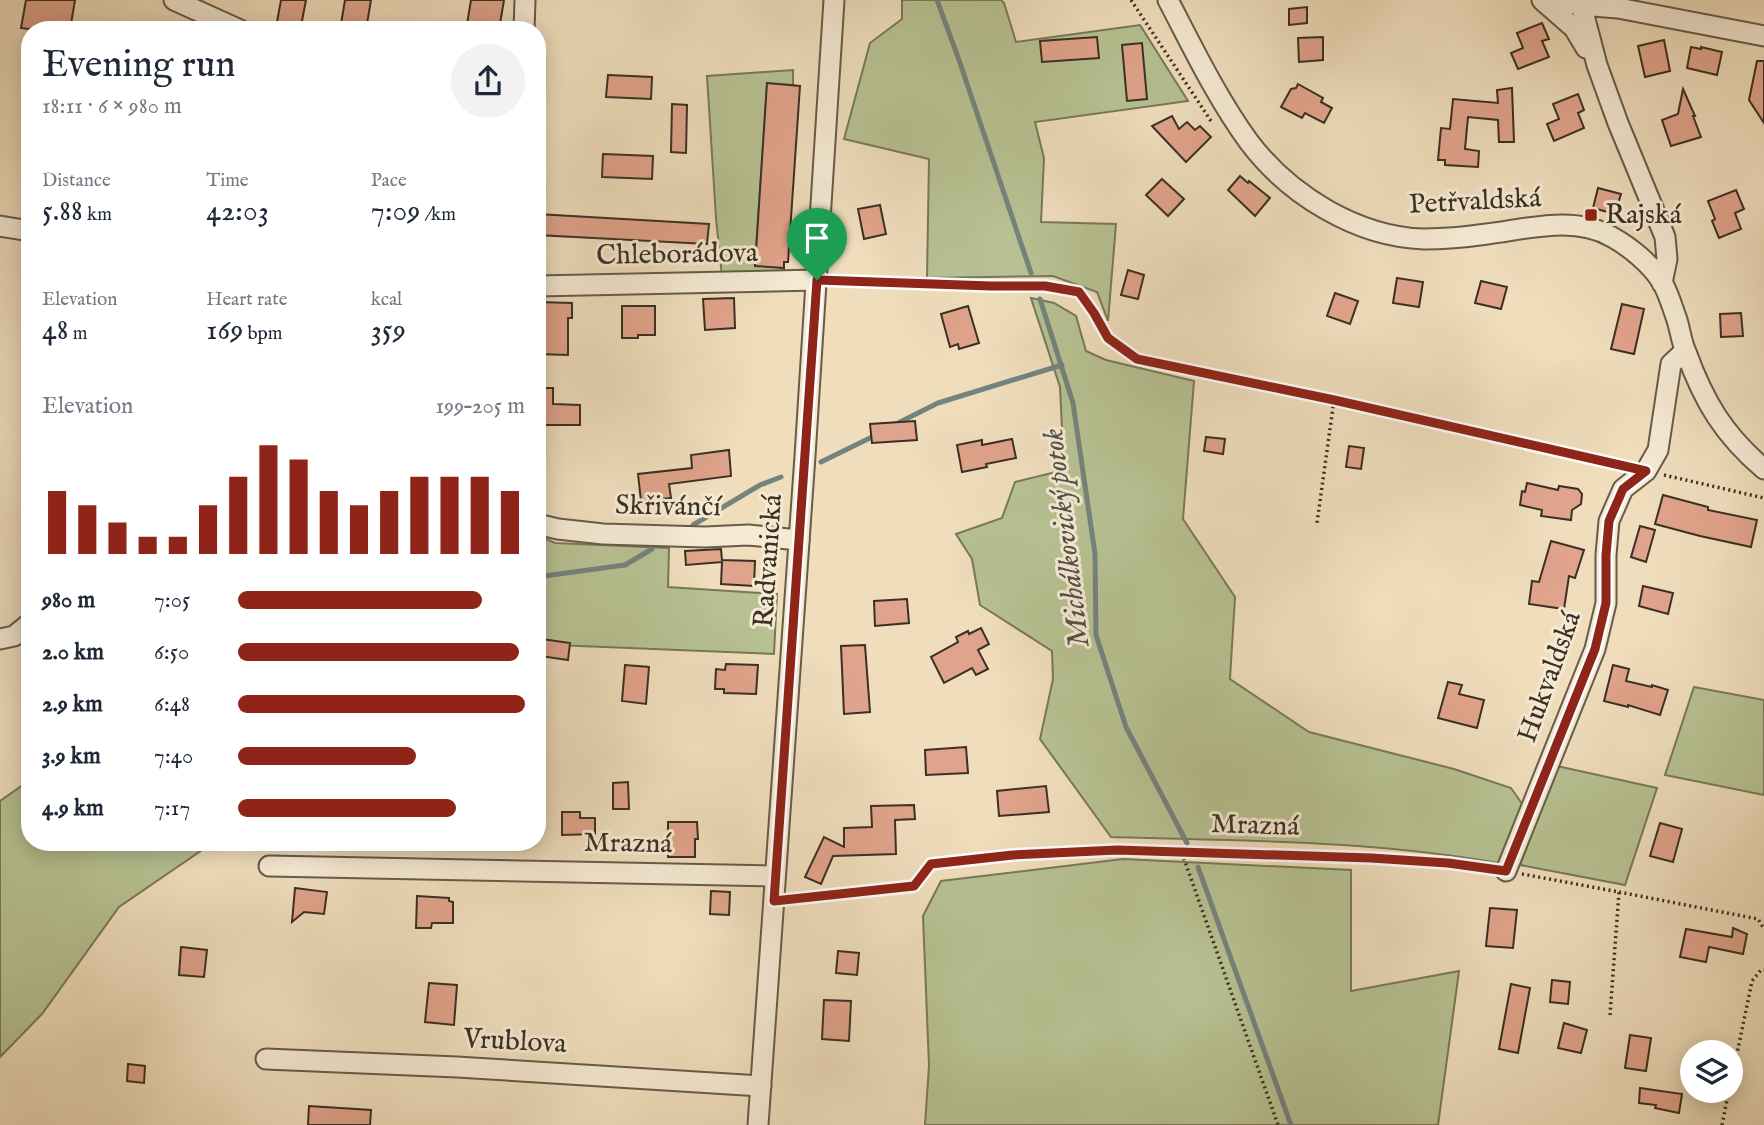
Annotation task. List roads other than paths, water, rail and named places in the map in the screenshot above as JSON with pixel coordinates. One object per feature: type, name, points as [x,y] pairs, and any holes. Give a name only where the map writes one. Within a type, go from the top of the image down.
[{"type":"street","points":[[174,0],[220,21]]},
{"type":"street","points":[[524,21],[525,0]]},
{"type":"street","name":"Radvanická","points":[[758,1125],[834,0]]},
{"type":"street","name":"Petřvaldská","points":[[1168,0],[1212,84],[1249,142],[1274,170],[1303,195],[1334,213],[1366,227],[1423,239],[1576,225],[1610,236],[1636,254],[1662,283],[1676,316],[1685,351],[1715,416],[1728,435],[1764,469]]},
{"type":"street","points":[[1542,0],[1574,28],[1597,65]]},
{"type":"street","points":[[1551,0],[1618,8],[1764,36]]},
{"type":"street","points":[[1580,2],[1597,65],[1665,237],[1667,259],[1662,283]]},
{"type":"street","points":[[0,226],[21,230]]},
{"type":"street","name":"Chleborádova","points":[[546,286],[817,280]]},
{"type":"street","name":"Hukvaldská","points":[[1506,871],[1595,649],[1606,603],[1609,521],[1623,489],[1646,471],[1658,450],[1671,364],[1685,351]]},
{"type":"street","name":"Skřivánčí","points":[[546,526],[603,534],[705,537],[748,535],[799,540]]},
{"type":"street","points":[[0,639],[14,636],[21,630]]},
{"type":"street","name":"Mrazná","points":[[269,866],[775,876]]},
{"type":"street","name":"Vrublova","points":[[266,1059],[457,1067],[761,1086]]},
{"type":"waterway","name":"Michálkovický potok","points":[[937,0],[1031,273]]},
{"type":"waterway","name":"Michálkovický potok","points":[[1040,299],[1073,403],[1095,554],[1096,635],[1126,727],[1187,843]]},
{"type":"waterway","points":[[894,425],[938,403],[1062,365]]},
{"type":"waterway","points":[[821,462],[876,435]]},
{"type":"waterway","points":[[693,525],[760,485],[781,477]]},
{"type":"waterway","points":[[546,576],[625,565],[652,549]]},
{"type":"waterway","name":"Michálkovický potok","points":[[1198,867],[1291,1125]]},
{"type":"place","name":"Rajská","points":[[1591,215]]}]
